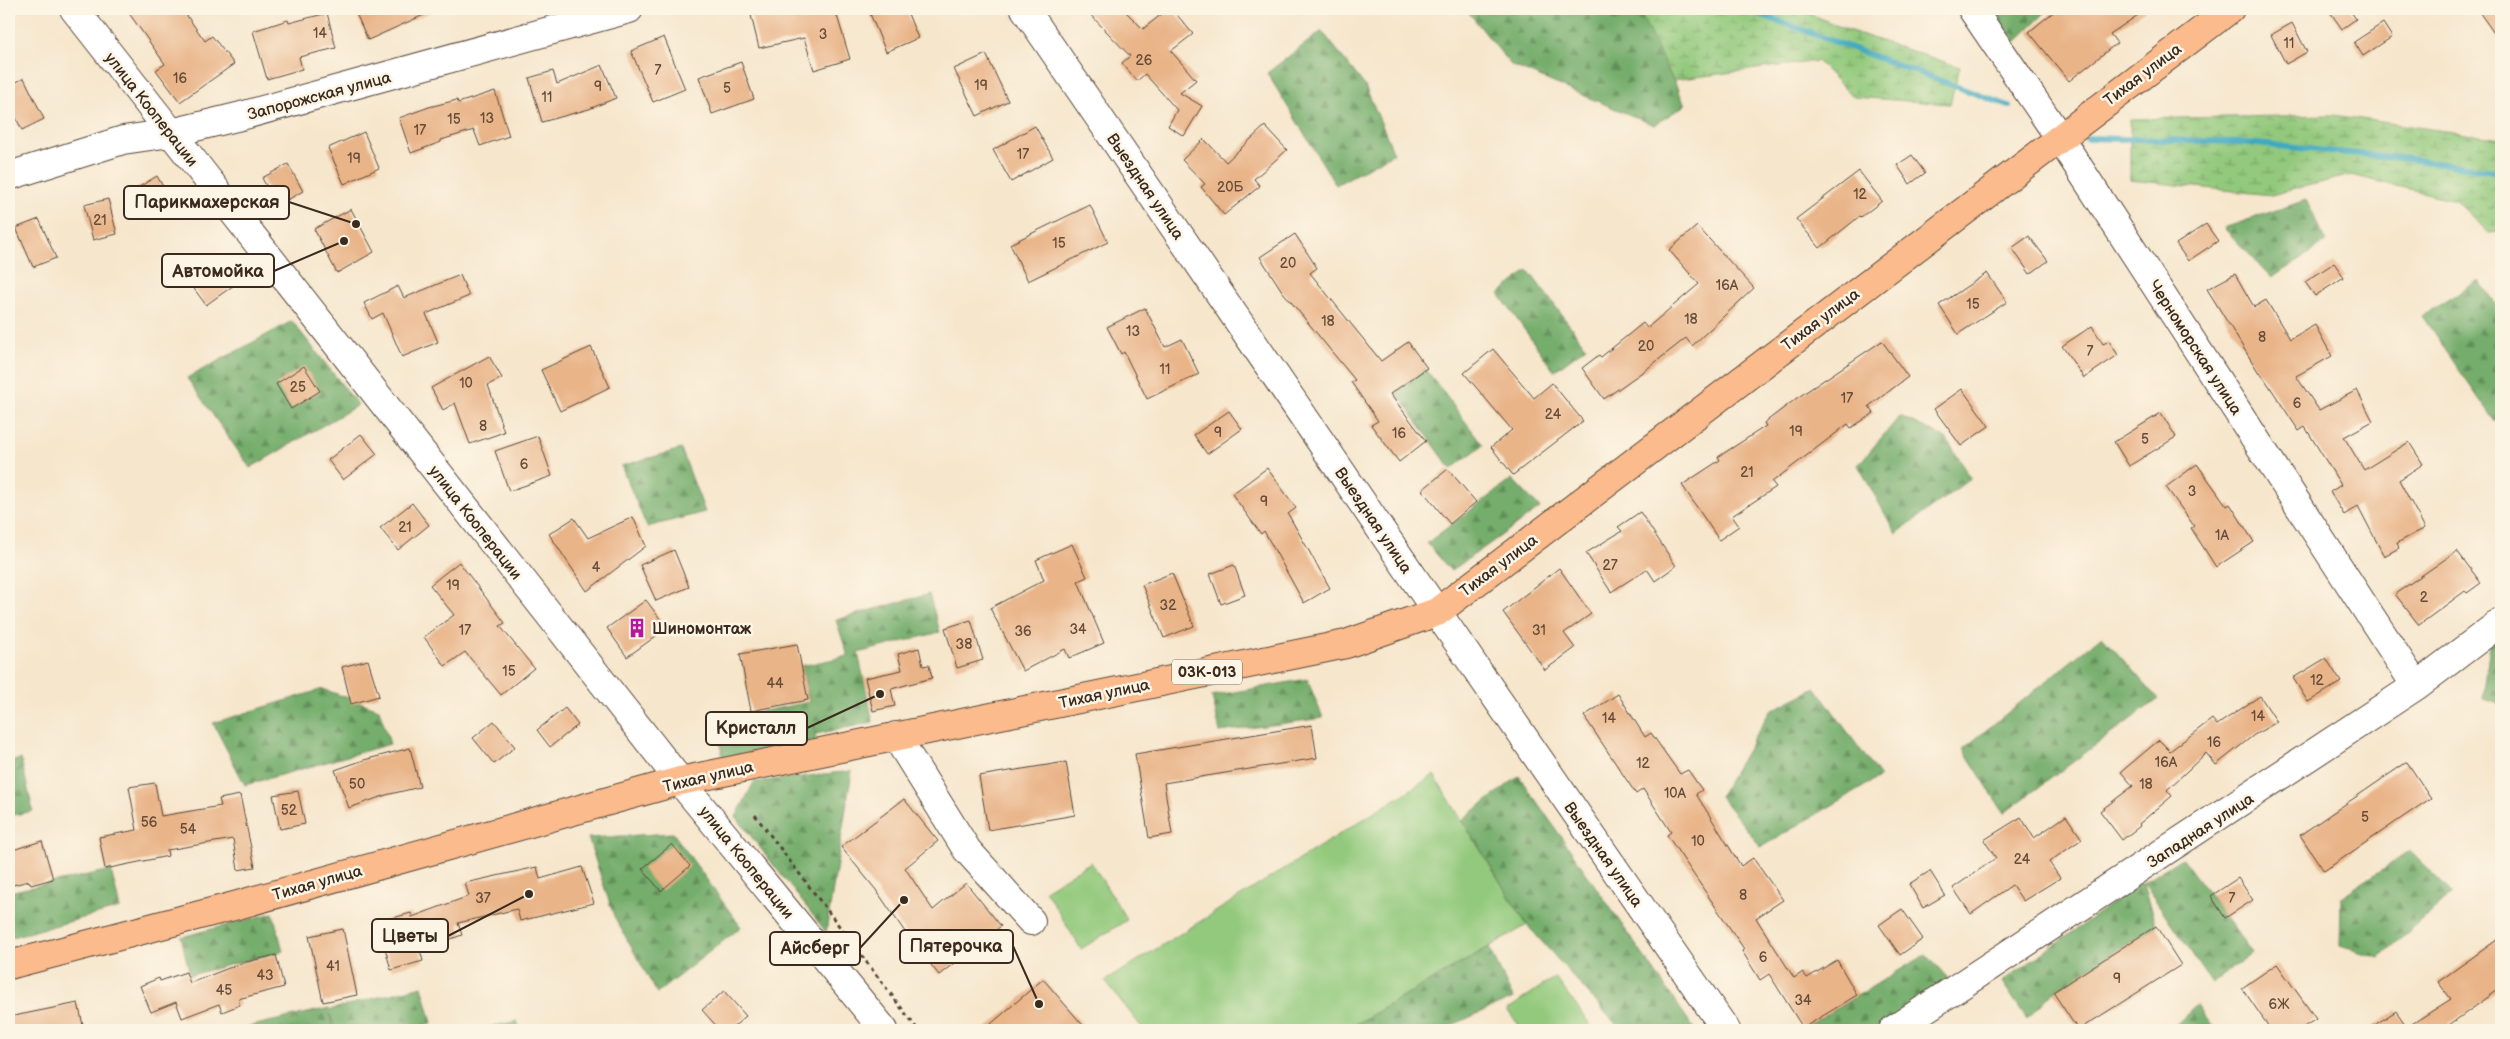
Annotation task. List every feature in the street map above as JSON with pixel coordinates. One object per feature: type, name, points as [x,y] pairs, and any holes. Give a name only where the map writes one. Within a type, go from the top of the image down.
[{"type":"main road","name":"Тихая улица","points":[[9,965],[234,906],[680,781],[1346,644],[1437,612],[2059,137],[2230,9]]},
{"type":"street","name":"улица Кооперации","points":[[74,9],[680,781],[884,1030]]},
{"type":"street","name":"Запорожская улица","points":[[9,176],[123,140],[171,133],[241,116],[629,9]]},
{"type":"street","name":"Выездная улица","points":[[1025,9],[1437,612],[1726,1030]]},
{"type":"street","name":"Черноморская улица","points":[[1972,9],[2059,137],[2416,686]]},
{"type":"street","name":"Западная улица","points":[[1893,1030],[2416,686],[2501,622]]},
{"type":"street","points":[[896,736],[967,850],[1031,922]]},
{"type":"path","points":[[755,815],[918,1030]]},
{"type":"green space","points":[[1466,9],[1641,9],[1685,105],[1654,125],[1511,65]]},
{"type":"green space","points":[[1638,9],[1800,9],[1845,29],[1960,67],[1950,104],[1853,97],[1817,61],[1673,80]]},
{"type":"green space","points":[[1991,9],[2042,9],[2045,13],[2015,42]]},
{"type":"green space","points":[[1322,31],[1365,86],[1394,153],[1336,185],[1267,73]]},
{"type":"green space","points":[[2333,115],[2501,139],[2501,232],[2489,233],[2455,200],[2351,175],[2271,195],[2130,180],[2130,119]]},
{"type":"green space","points":[[2306,200],[2326,242],[2272,278],[2224,228]]},
{"type":"green space","points":[[1528,270],[1586,347],[1554,371],[1499,294]]},
{"type":"green space","points":[[2479,280],[2501,311],[2501,415],[2495,422],[2422,316]]},
{"type":"green space","points":[[292,321],[358,405],[250,468],[187,378]]},
{"type":"green space","points":[[1425,368],[1483,445],[1451,469],[1396,392]]},
{"type":"green space","points":[[1900,416],[1946,438],[1971,478],[1896,534],[1858,465]]},
{"type":"green space","points":[[681,449],[705,512],[647,527],[621,466]]},
{"type":"green space","points":[[1512,479],[1540,508],[1451,571],[1427,543]]},
{"type":"green space","points":[[929,594],[940,632],[858,653],[873,722],[816,734],[814,725],[816,742],[723,757],[715,721],[809,702],[801,666],[848,656],[836,620]]},
{"type":"green space","points":[[2102,636],[2158,699],[2004,813],[1963,749]]},
{"type":"green space","points":[[2501,637],[2501,705],[2483,699],[2490,645]]},
{"type":"green space","points":[[1307,679],[1323,718],[1220,732],[1212,696]]},
{"type":"green space","points":[[1816,688],[1880,777],[1761,847],[1720,796],[1770,711]]},
{"type":"green space","points":[[323,689],[379,709],[390,744],[245,785],[213,723]]},
{"type":"green space","points":[[21,759],[33,811],[9,816],[9,762]]},
{"type":"green space","points":[[852,771],[826,932],[736,817],[754,782]]},
{"type":"green space","points":[[1434,775],[1527,925],[1346,1030],[1144,1030],[1105,981]]},
{"type":"green space","points":[[1519,776],[1695,1030],[1621,1030],[1527,925],[1462,820]]},
{"type":"green space","points":[[673,833],[741,927],[657,993],[614,916],[588,838]]},
{"type":"green space","points":[[2410,851],[2452,893],[2379,958],[2340,946],[2341,897]]},
{"type":"green space","points":[[2182,858],[2252,953],[2212,983],[2143,882]]},
{"type":"green space","points":[[1091,862],[1127,920],[1081,949],[1045,890]]},
{"type":"green space","points":[[111,870],[120,908],[9,938],[9,892]]},
{"type":"green space","points":[[2142,882],[2156,926],[2053,992],[2027,1019],[2002,982]]},
{"type":"green space","points":[[273,913],[283,951],[190,975],[181,937]]},
{"type":"green space","points":[[1489,947],[1513,998],[1441,1030],[1346,1030]]},
{"type":"green space","points":[[1926,954],[1953,984],[1883,1030],[1801,1030]]},
{"type":"green space","points":[[1555,977],[1594,1030],[1523,1030],[1507,1010]]},
{"type":"green space","points":[[422,986],[432,1023],[404,1030],[335,1030],[330,1014],[333,1030],[234,1030],[329,1008],[329,1010]]},
{"type":"green space","points":[[2197,1005],[2216,1030],[2170,1030]]},
{"type":"green space","points":[[517,1021],[520,1030],[477,1030]]},
{"type":"building","points":[[126,9],[182,9],[205,41],[212,36],[234,64],[180,102],[156,70],[165,64]]},
{"type":"building","points":[[354,9],[437,9],[368,40]]},
{"type":"building","points":[[761,9],[835,9],[850,59],[814,70],[804,38],[759,48],[750,11]]},
{"type":"building","points":[[868,9],[906,9],[918,38],[886,52]]},
{"type":"building","points":[[1085,9],[1123,9],[1143,29],[1168,9],[1172,9],[1193,34],[1171,51],[1196,80],[1180,93],[1202,106],[1184,136],[1168,126],[1177,110],[1145,74],[1137,81],[1122,63],[1130,56]]},
{"type":"building","points":[[2057,9],[2147,9],[2110,34],[2117,43],[2069,81],[2029,32]]},
{"type":"building","points":[[2328,9],[2349,9],[2356,19],[2342,29]]},
{"type":"building","points":[[2477,9],[2501,9],[2501,43]]},
{"type":"building","points":[[327,13],[336,48],[299,57],[302,69],[267,79],[253,31],[288,20],[289,23]]},
{"type":"building","points":[[2292,23],[2307,52],[2286,64],[2271,35]]},
{"type":"building","points":[[2383,23],[2392,37],[2363,56],[2354,42]]},
{"type":"building","points":[[664,37],[685,89],[653,102],[631,51]]},
{"type":"building","points":[[986,54],[1008,101],[977,116],[954,69]]},
{"type":"building","points":[[741,62],[754,99],[712,114],[699,77]]},
{"type":"building","points":[[602,65],[616,98],[589,109],[542,122],[529,78],[553,71],[557,84]]},
{"type":"building","points":[[24,78],[44,119],[22,130],[9,104],[9,86]]},
{"type":"building","points":[[495,91],[509,136],[480,146],[474,130],[441,140],[441,142],[411,153],[399,118],[429,107],[457,100],[458,103]]},
{"type":"building","points":[[1035,126],[1053,158],[1011,182],[993,150]]},
{"type":"building","points":[[1265,126],[1287,150],[1254,179],[1260,186],[1224,215],[1201,187],[1205,184],[1182,160],[1204,139],[1226,162]]},
{"type":"building","points":[[364,132],[379,168],[344,184],[328,148]]},
{"type":"building","points":[[1912,155],[1925,173],[1910,184],[1897,165]]},
{"type":"building","points":[[288,164],[303,191],[277,206],[262,178]]},
{"type":"building","points":[[1859,171],[1882,201],[1820,248],[1796,219]]},
{"type":"building","points":[[157,176],[169,197],[144,212],[131,192]]},
{"type":"building","points":[[108,199],[117,234],[93,240],[84,205]]},
{"type":"building","points":[[1090,205],[1108,242],[1028,281],[1010,244]]},
{"type":"building","points":[[351,209],[374,252],[337,273],[314,229]]},
{"type":"building","points":[[39,219],[56,258],[33,267],[16,228]]},
{"type":"building","points":[[2206,224],[2218,241],[2188,261],[2176,244]]},
{"type":"building","points":[[1697,226],[1754,288],[1692,346],[1686,338],[1604,399],[1582,368],[1599,355],[1601,357],[1643,323],[1647,328],[1699,284],[1669,250]]},
{"type":"building","points":[[1295,234],[1317,268],[1310,273],[1381,361],[1408,342],[1427,368],[1390,394],[1426,441],[1399,462],[1371,425],[1378,421],[1351,382],[1355,380],[1282,291],[1260,257]]},
{"type":"building","points":[[2029,236],[2048,261],[2030,274],[2012,248]]},
{"type":"building","points":[[220,260],[237,283],[206,305],[189,282]]},
{"type":"building","points":[[2334,263],[2344,277],[2315,296],[2305,282]]},
{"type":"building","points":[[1987,273],[2007,302],[1958,334],[1939,305]]},
{"type":"building","points":[[2235,274],[2254,307],[2266,300],[2290,339],[2315,325],[2332,356],[2296,376],[2319,410],[2357,390],[2373,421],[2344,437],[2364,470],[2409,442],[2423,464],[2399,480],[2425,528],[2397,543],[2399,548],[2384,556],[2358,506],[2344,515],[2330,492],[2341,485],[2305,427],[2299,431],[2259,373],[2207,289]]},
{"type":"building","points":[[460,275],[469,296],[426,314],[438,342],[402,357],[383,313],[372,319],[364,303],[398,286],[404,298]]},
{"type":"building","points":[[1145,308],[1165,347],[1182,339],[1199,374],[1147,399],[1124,352],[1121,354],[1107,327]]},
{"type":"building","points":[[2092,326],[2103,344],[2109,341],[2118,355],[2084,378],[2062,346]]},
{"type":"building","points":[[1882,341],[1908,377],[1869,406],[1874,413],[1851,428],[1848,424],[1772,482],[1776,487],[1732,516],[1739,526],[1719,540],[1682,485],[1720,460],[1718,457],[1766,426],[1764,423],[1797,398]]},
{"type":"building","points":[[591,347],[610,387],[560,411],[541,370]]},
{"type":"building","points":[[1493,349],[1534,398],[1552,383],[1583,421],[1513,475],[1491,447],[1512,430],[1464,373]]},
{"type":"building","points":[[489,356],[502,378],[488,385],[504,432],[470,444],[455,403],[443,410],[431,388]]},
{"type":"building","points":[[304,366],[320,391],[291,409],[276,384]]},
{"type":"building","points":[[1962,389],[1989,426],[1961,446],[1934,409]]},
{"type":"building","points":[[1229,411],[1242,429],[1207,454],[1194,435]]},
{"type":"building","points":[[2161,413],[2176,437],[2129,466],[2114,442]]},
{"type":"building","points":[[361,434],[377,454],[343,480],[328,460]]},
{"type":"building","points":[[538,436],[552,476],[509,491],[495,451]]},
{"type":"building","points":[[2197,464],[2227,506],[2230,504],[2254,542],[2216,567],[2191,528],[2194,526],[2166,487]]},
{"type":"building","points":[[1267,468],[1296,508],[1288,514],[1330,588],[1304,603],[1264,531],[1261,534],[1232,494]]},
{"type":"building","points":[[1448,469],[1476,502],[1450,524],[1422,490]]},
{"type":"building","points":[[412,503],[429,525],[398,550],[380,528]]},
{"type":"building","points":[[1640,512],[1676,566],[1655,581],[1647,569],[1611,592],[1586,553],[1622,531],[1618,527]]},
{"type":"building","points":[[633,517],[646,546],[587,591],[549,534],[574,518],[588,538]]},
{"type":"building","points":[[1072,544],[1087,577],[1078,581],[1104,643],[1069,658],[1065,649],[1023,671],[990,608],[1044,580],[1036,560]]},
{"type":"building","points":[[674,550],[689,587],[656,601],[640,565]]},
{"type":"building","points":[[2457,551],[2481,583],[2467,593],[2465,591],[2419,625],[2395,594]]},
{"type":"building","points":[[459,562],[505,623],[500,626],[534,668],[501,695],[465,652],[445,666],[424,637],[454,615],[430,585]]},
{"type":"building","points":[[1234,565],[1245,595],[1221,604],[1210,574]]},
{"type":"building","points":[[1559,568],[1591,614],[1564,633],[1575,648],[1545,670],[1503,612]]},
{"type":"building","points":[[1172,573],[1194,626],[1164,638],[1142,585]]},
{"type":"building","name":"Шиномонтаж","points":[[646,600],[667,628],[627,657],[607,628]]},
{"type":"building","points":[[971,620],[983,660],[957,668],[945,628]]},
{"type":"building","points":[[797,644],[808,700],[751,711],[740,654]]},
{"type":"building","points":[[919,648],[923,666],[929,665],[932,678],[891,689],[895,706],[873,711],[865,678],[902,670],[898,654]]},
{"type":"building","points":[[2326,658],[2341,682],[2308,702],[2293,678]]},
{"type":"building","points":[[368,660],[379,696],[351,704],[342,667]]},
{"type":"building","points":[[1618,694],[1645,737],[1651,733],[1680,774],[1688,770],[1702,790],[1696,794],[1741,866],[1753,858],[1783,900],[1756,918],[1794,978],[1803,972],[1807,978],[1837,960],[1857,995],[1803,1028],[1769,974],[1760,980],[1742,951],[1744,949],[1667,835],[1671,832],[1643,789],[1636,794],[1584,716]]},
{"type":"building","points":[[2260,696],[2277,722],[2254,735],[2216,765],[2206,753],[2167,790],[2172,796],[2122,840],[2100,811],[2133,786],[2121,772],[2159,740],[2170,751],[2212,719],[2217,725]]},
{"type":"building","points":[[565,708],[578,725],[550,747],[537,730]]},
{"type":"building","points":[[494,721],[515,747],[494,764],[473,738]]},
{"type":"building","points":[[1312,725],[1317,758],[1164,783],[1172,834],[1149,838],[1135,754]]},
{"type":"building","points":[[410,748],[420,787],[386,795],[349,808],[335,770]]},
{"type":"building","points":[[1066,762],[1075,815],[988,830],[979,776]]},
{"type":"building","points":[[2407,762],[2431,798],[2324,871],[2300,835]]},
{"type":"building","points":[[155,783],[161,816],[221,806],[219,799],[240,795],[255,867],[238,870],[233,839],[167,850],[168,856],[105,869],[99,837],[137,830],[129,787]]},
{"type":"building","points":[[298,791],[305,824],[280,829],[273,795]]},
{"type":"building","points":[[904,799],[938,841],[905,868],[933,910],[966,883],[1001,926],[939,975],[905,932],[876,890],[841,847]]},
{"type":"building","points":[[2066,816],[2082,839],[2049,862],[2060,878],[2023,901],[2012,885],[1971,914],[1953,888],[1996,858],[1984,840],[2021,817],[2034,838]]},
{"type":"building","points":[[42,841],[53,879],[31,885],[29,881],[9,886],[9,851]]},
{"type":"building","points":[[672,844],[690,866],[661,891],[642,869]]},
{"type":"building","points":[[537,867],[540,879],[582,867],[594,903],[520,921],[517,909],[458,923],[462,935],[420,950],[423,961],[391,970],[378,922],[411,913],[412,917],[469,896],[465,883]]},
{"type":"building","points":[[1930,871],[1945,895],[1923,908],[1909,884]]},
{"type":"building","points":[[2238,878],[2253,900],[2225,918],[2211,896]]},
{"type":"building","points":[[1902,909],[1923,939],[1900,955],[1879,925]]},
{"type":"building","points":[[2156,926],[2181,965],[2078,1030],[2053,992]]},
{"type":"building","points":[[343,929],[357,995],[323,1002],[309,936]]},
{"type":"building","points":[[2501,937],[2501,988],[2442,1030],[2367,1030],[2396,1011],[2407,1027],[2451,999],[2438,982]]},
{"type":"building","points":[[276,955],[284,987],[238,999],[240,1005],[222,1012],[219,1004],[182,1018],[176,1002],[151,1012],[140,986],[159,978],[160,981],[186,972],[190,983],[242,963]]},
{"type":"building","points":[[2277,964],[2316,1019],[2299,1030],[2271,1030],[2242,988]]},
{"type":"building","points":[[1043,979],[1087,1030],[984,1030]]},
{"type":"building","points":[[724,991],[746,1016],[730,1030],[720,1030],[702,1010]]},
{"type":"building","points":[[78,1003],[84,1030],[9,1030],[9,1017]]},
{"type":"waterway","points":[[1746,9],[2009,106]]},
{"type":"waterway","points":[[2087,138],[2237,142],[2409,159],[2501,172]]},
{"type":"place","name":"Парикмахерская","points":[[356,224]]},
{"type":"place","name":"Автомойка","points":[[344,241]]},
{"type":"place","name":"Шиномонтаж","points":[[637,628]]},
{"type":"place","name":"Кристалл","points":[[880,694]]},
{"type":"place","name":"Цветы","points":[[529,894]]},
{"type":"place","name":"Айсберг","points":[[904,900]]},
{"type":"place","name":"Пятерочка","points":[[1039,1004]]}]
